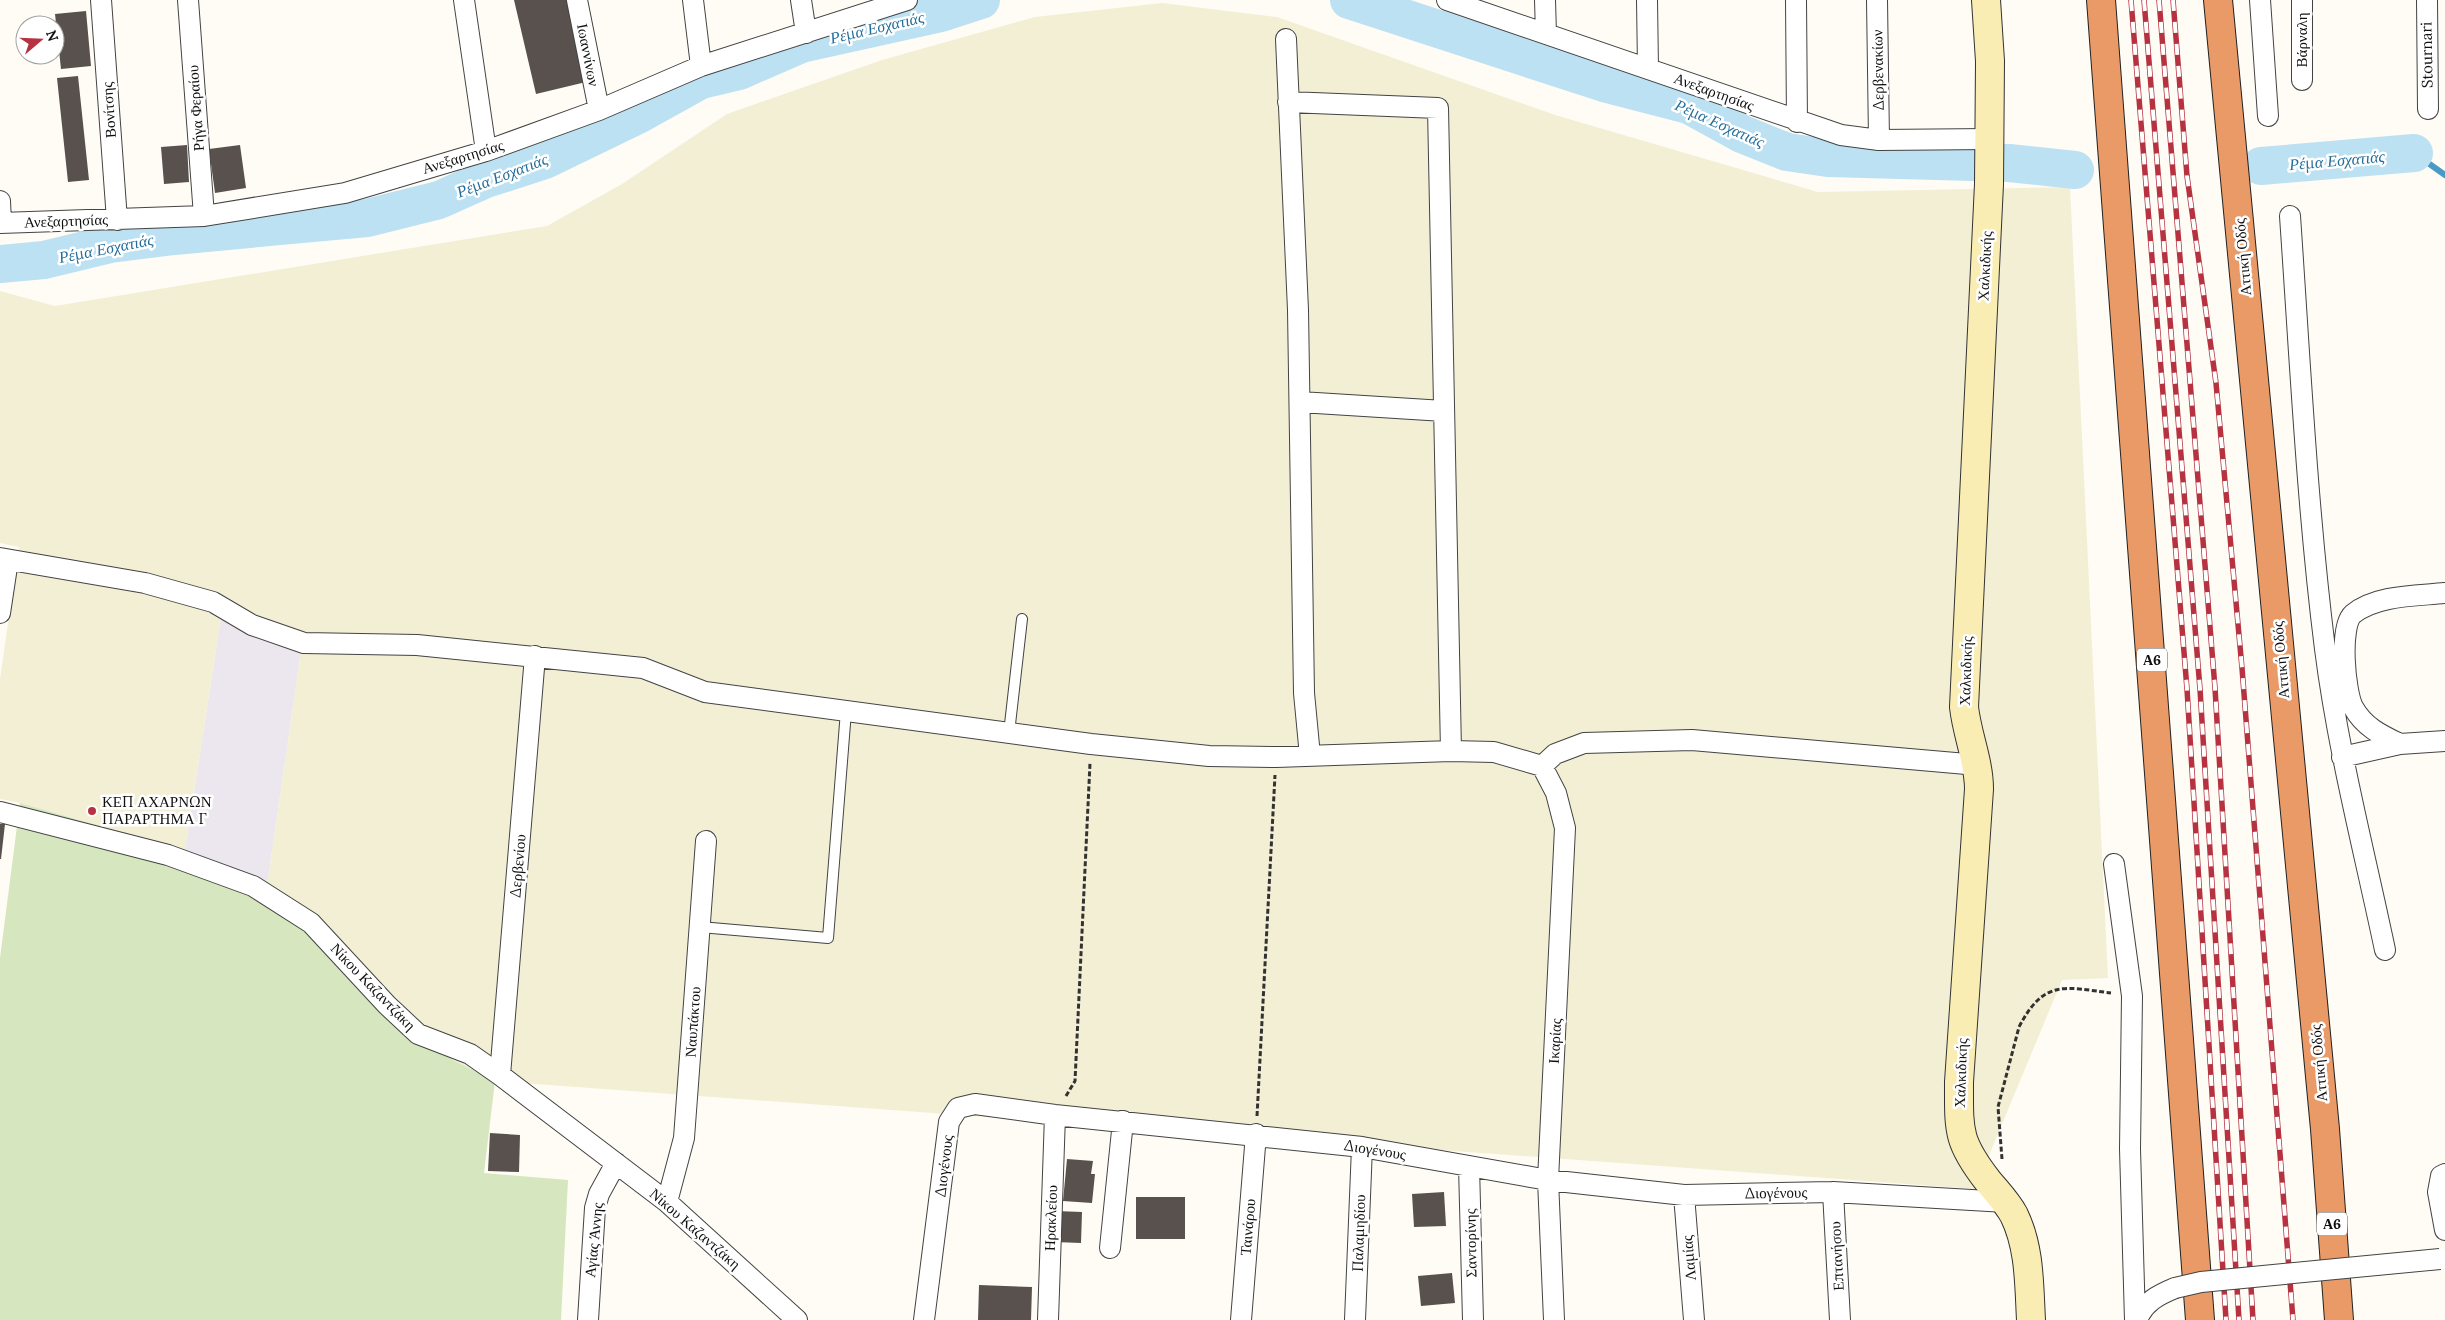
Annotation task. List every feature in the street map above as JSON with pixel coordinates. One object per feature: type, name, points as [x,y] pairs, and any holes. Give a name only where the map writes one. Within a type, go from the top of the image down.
[{"type":"highway","name":"Α6","points":[[2102,0],[2200,1320]]},
{"type":"highway","name":"Αττική Οδός","points":[[2218,0],[2324,1119],[2339,1320]]},
{"type":"street","name":"Βονίτσης","points":[[101,0],[117,220]]},
{"type":"street","name":"Ρήγα Φεραίου","points":[[188,0],[204,216]]},
{"type":"street","points":[[464,0],[486,151]]},
{"type":"street","name":"Ιωαννίνων","points":[[577,0],[599,110]]},
{"type":"street","points":[[693,0],[701,66]]},
{"type":"street","points":[[801,0],[806,33]]},
{"type":"street","points":[[1545,0],[1546,34]]},
{"type":"street","points":[[1647,0],[1648,68]]},
{"type":"street","points":[[1796,0],[1797,122]]},
{"type":"street","name":"Δερβενακίων","points":[[1877,0],[1879,140]]},
{"type":"street","name":"Χαλκιδικής","points":[[1986,0],[1990,61],[1989,184],[1964,706],[1968,732],[1978,765],[1979,790],[1959,1082],[1960,1129],[1970,1158],[2006,1202],[2019,1228],[2027,1252],[2031,1320]]},
{"type":"street","points":[[2260,0],[2268,116]]},
{"type":"street","name":"Βάρναλη","points":[[2302,0],[2302,80]]},
{"type":"street","name":"Stournari","points":[[2427,0],[2428,109]]},
{"type":"street","name":"Ανεξαρτησίας","points":[[1,223],[204,216],[345,193],[486,151],[599,110],[701,66],[900,1]]},
{"type":"street","name":"Ανεξαρτησίας","points":[[1456,1],[1797,122],[1841,135],[1879,140],[1989,147]]},
{"type":"street","points":[[1286,39],[1300,402],[1304,693],[1310,756]]},
{"type":"street","points":[[1288,102],[1438,108],[1451,750]]},
{"type":"street","points":[[0,201],[1,223]]},
{"type":"street","points":[[2290,216],[2311,516],[2325,650],[2342,757],[2386,950]]},
{"type":"street","points":[[1300,402],[1444,411]]},
{"type":"street","points":[[0,613],[4,559],[145,583],[213,602],[252,625],[304,642],[417,645],[643,668],[705,692],[1091,744],[1209,756],[1276,757],[1451,750],[1494,752],[1542,766],[1555,754],[1584,743],[1692,740],[1978,765]]},
{"type":"street","points":[[2400,744],[2374,732],[2353,707],[2346,676],[2344,642],[2351,616],[2364,606],[2387,600],[2445,593]]},
{"type":"street","name":"Δερβενίου","points":[[500,1075],[535,656]]},
{"type":"street","points":[[2342,757],[2400,744],[2445,741]]},
{"type":"street","name":"Ικαρίας","points":[[1542,766],[1556,793],[1565,828],[1548,1180],[1554,1320]]},
{"type":"street","name":"Νίκου Καζαντζάκη","points":[[0,812],[168,855],[253,886],[311,923],[387,1006],[418,1034],[470,1054],[500,1075],[667,1202],[797,1320]]},
{"type":"street","name":"Ναυπάκτου","points":[[667,1202],[684,1138],[706,841]]},
{"type":"street","points":[[2114,864],[2132,996],[2130,1149],[2136,1320]]},
{"type":"street","name":"Διογένους","points":[[924,1320],[949,1122],[958,1108],[975,1104],[1055,1115],[1256,1134],[1362,1147],[1548,1180],[1684,1195],[1833,1192],[2006,1202]]},
{"type":"street","name":"Ηρακλείου","points":[[1048,1320],[1055,1115]]},
{"type":"street","points":[[1110,1248],[1123,1121]]},
{"type":"street","name":"Ταινάρου","points":[[1241,1320],[1256,1134]]},
{"type":"street","name":"Παλαμηδίου","points":[[1355,1320],[1362,1147]]},
{"type":"street","name":"Αγίας Άννης","points":[[588,1320],[596,1208],[599,1194],[616,1163]]},
{"type":"street","name":"Σαντορίνης","points":[[1469,1166],[1473,1320]]},
{"type":"street","points":[[2445,1174],[2440,1176],[2438,1184],[2445,1230]]},
{"type":"street","name":"Επτανήσου","points":[[1833,1192],[1840,1320]]},
{"type":"street","name":"Λαμίας","points":[[1684,1195],[1694,1320]]},
{"type":"street","points":[[2136,1320],[2143,1307],[2156,1296],[2175,1288],[2201,1282],[2442,1259]]},
{"type":"lane","points":[[1009,733],[1022,619]]},
{"type":"lane","points":[[700,927],[828,938],[846,711]]},
{"type":"path","points":[[1055,1115],[1075,1081],[1091,744]]},
{"type":"path","points":[[1256,1134],[1276,757]]},
{"type":"path","points":[[2003,1164],[1998,1107],[2019,1027],[2032,1006],[2043,995],[2056,988],[2069,987],[2132,996]]},
{"type":"shaded area","points":[[1162,3],[1277,17],[1555,115],[1818,192],[2070,187],[2108,978],[2062,980],[1975,1189],[495,1081],[451,1059],[418,1024],[267,886],[301,651],[221,617],[185,850],[0,799],[0,679],[19,547],[0,543],[0,291],[55,306],[547,226],[622,184],[727,114],[882,60],[1035,17]]},
{"type":"shaded area","points":[[221,617],[301,651],[267,886],[185,850]]},
{"type":"green space","points":[[20,803],[185,850],[267,886],[418,1024],[449,1036],[451,1059],[495,1081],[484,1173],[568,1180],[561,1320],[0,1320],[0,958]]},
{"type":"building","points":[[514,0],[567,0],[586,82],[536,94]]},
{"type":"building","points":[[86,11],[91,66],[61,69],[61,65],[65,65],[65,15],[55,14]]},
{"type":"building","points":[[78,76],[89,180],[68,182],[57,78]]},
{"type":"building","points":[[187,145],[189,182],[164,184],[161,147]]},
{"type":"building","points":[[240,145],[246,188],[215,193],[209,149]]},
{"type":"building","points":[[0,824],[5,824],[1,859],[0,859]]},
{"type":"building","points":[[490,1133],[520,1135],[519,1172],[488,1171]]},
{"type":"building","points":[[1067,1159],[1093,1161],[1091,1174],[1095,1174],[1092,1203],[1063,1201]]},
{"type":"building","points":[[1444,1192],[1446,1226],[1414,1227],[1412,1194]]},
{"type":"building","points":[[1136,1197],[1185,1197],[1185,1239],[1136,1239]]},
{"type":"building","points":[[1056,1211],[1082,1212],[1081,1243],[1055,1242]]},
{"type":"building","points":[[1452,1273],[1455,1303],[1421,1306],[1418,1276]]},
{"type":"building","points":[[979,1285],[1032,1287],[1031,1320],[978,1320]]},
{"type":"waterway","name":"Ρέμα Εσχατιάς","points":[[0,264],[44,260],[110,244],[174,236],[367,218],[439,200],[486,179],[545,160],[638,115],[701,80],[739,71],[801,44],[941,13],[981,0]]},
{"type":"waterway","name":"Ρέμα Εσχατιάς","points":[[1349,0],[1604,83],[1689,105],[1742,134],[1787,152],[1828,158],[2009,163],[2075,170]]},
{"type":"waterway","points":[[2414,153],[2445,175]]},
{"type":"waterway","name":"Ρέμα Εσχατιάς","points":[[2261,166],[2414,153]]},
{"type":"railway","points":[[2131,0],[2187,689],[2226,1320]]},
{"type":"railway","points":[[2144,0],[2200,689],[2239,1320]]},
{"type":"railway","points":[[2159,0],[2215,688],[2253,1320]]},
{"type":"railway","points":[[2173,0],[2187,176],[2216,383],[2242,668],[2293,1320]]},
{"type":"place","name":"ΚΕΠ ΑΧΑΡΝΩΝ ΠΑΡΑΡΤΗΜΑ Γ","points":[[92,811]]}]
